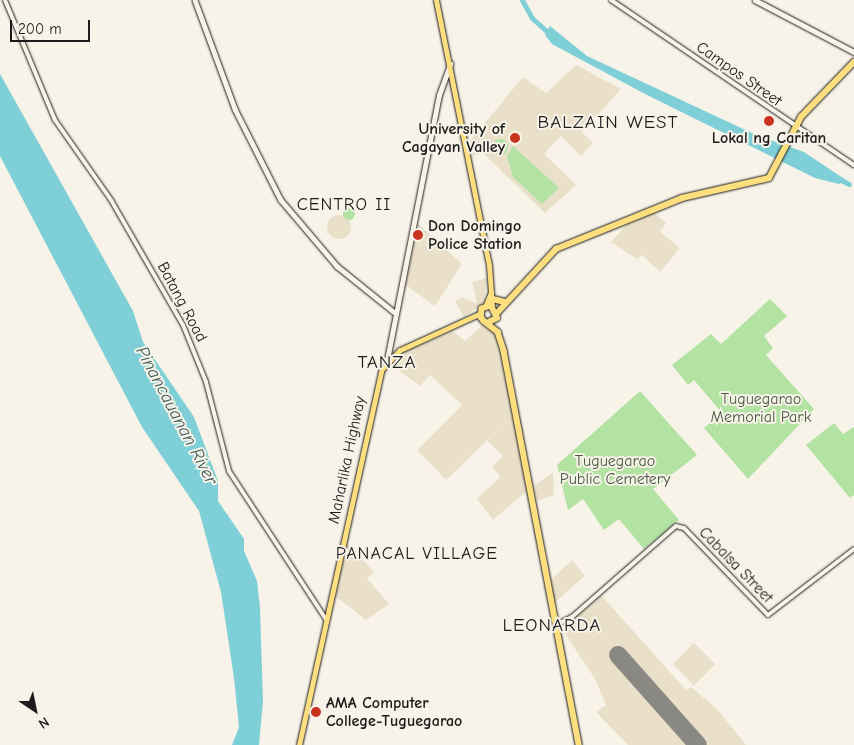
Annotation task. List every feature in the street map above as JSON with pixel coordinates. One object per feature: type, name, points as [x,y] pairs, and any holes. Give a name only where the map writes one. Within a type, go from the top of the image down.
[{"type":"highway","points":[[485,322],[556,249],[682,198],[760,183],[776,166],[795,127],[854,62]]},
{"type":"highway","points":[[493,299],[505,302]]},
{"type":"highway","points":[[495,312],[485,307],[481,313],[485,322],[501,342]]},
{"type":"highway","points":[[495,312],[579,745]]},
{"type":"main road","points":[[195,0],[235,109],[281,200],[340,269],[394,312]]},
{"type":"main road","points":[[438,0],[489,267],[495,312]]},
{"type":"main road","points":[[755,0],[854,52]]},
{"type":"main road","points":[[387,360],[394,312],[450,64]]},
{"type":"main road","points":[[485,307],[491,289]]},
{"type":"main road","points":[[387,360],[400,350],[481,313]]},
{"type":"main road","points":[[469,320],[485,322]]},
{"type":"main road","name":"Maharlika Highway","points":[[299,745],[378,384],[387,360]]},
{"type":"street","name":"Batang Road","points":[[5,0],[55,120],[114,204],[182,325],[206,382],[229,471],[326,619]]},
{"type":"street","name":"Campos Street","points":[[611,0],[795,127],[854,165]]},
{"type":"street","name":"Cabalsa Street","points":[[556,625],[572,617],[676,526],[684,528],[768,615],[854,549]]},
{"type":"shaded area","name":"University of Cagayan Valley","points":[[576,65],[621,89],[582,132],[593,143],[581,156],[561,136],[544,154],[576,185],[545,213],[483,153],[473,156],[470,141],[523,77],[546,93]]},
{"type":"shaded area","points":[[653,212],[666,223],[660,232],[680,248],[660,272],[642,255],[637,259],[611,242],[628,223]]},
{"type":"shaded area","points":[[339,215],[344,216],[350,222],[350,232],[344,238],[339,239],[334,238],[328,232],[327,227],[328,222],[334,216]]},
{"type":"shaded area","points":[[416,222],[462,264],[435,306],[403,283]]},
{"type":"shaded area","points":[[487,278],[484,303],[464,317],[455,301],[463,297],[477,304],[472,282]]},
{"type":"shaded area","points":[[482,325],[494,333],[499,344],[518,442],[513,446],[518,443],[527,491],[493,520],[477,499],[500,477],[492,466],[503,456],[487,441],[507,421],[446,480],[417,450],[462,405],[430,375],[420,386],[395,368],[405,351],[453,331],[465,341]]},
{"type":"shaded area","points":[[553,472],[554,495],[537,501],[534,486]]},
{"type":"shaded area","points":[[346,542],[374,572],[367,578],[389,604],[366,620],[334,595]]},
{"type":"shaded area","points":[[572,560],[585,576],[555,602],[551,580]]},
{"type":"shaded area","points":[[601,595],[686,690],[691,687],[718,710],[746,745],[628,745],[596,712],[606,705],[595,679],[562,629]]},
{"type":"shaded area","points":[[694,643],[715,664],[694,685],[673,664]]},
{"type":"green space","points":[[497,139],[503,139],[508,144],[506,153],[497,155],[492,150],[492,144]]},
{"type":"green space","points":[[513,146],[559,188],[542,204],[513,177],[507,157]]},
{"type":"green space","points":[[349,208],[355,214],[349,220],[343,214]]},
{"type":"green space","name":"Tuguegarao Memorial Park","points":[[770,299],[787,316],[764,336],[773,348],[766,355],[814,409],[748,479],[704,428],[722,413],[694,380],[688,385],[672,365],[711,334],[721,344]]},
{"type":"green space","name":"Tuguegarao Public Cemetery","points":[[640,391],[697,455],[653,489],[679,520],[644,549],[619,519],[604,530],[583,499],[568,510],[557,465]]},
{"type":"green space","points":[[834,423],[843,434],[854,427],[854,495],[850,498],[806,445]]},
{"type":"water","points":[[550,26],[587,56],[754,134],[804,152],[846,180],[839,184],[815,178],[647,95],[552,44],[545,35]]},
{"type":"water","name":"Pinancauanan River","points":[[0,74],[133,311],[143,342],[194,417],[218,481],[218,501],[244,539],[244,551],[257,581],[260,608],[263,701],[259,745],[232,745],[239,727],[234,678],[221,592],[199,511],[142,427],[0,156]]},
{"type":"waterway","points":[[522,0],[532,18],[550,34]]},
{"type":"waterway","points":[[839,179],[849,184]]},
{"type":"runway","points":[[618,655],[698,745]]},
{"type":"place","name":"Lokal ng Caritan","points":[[769,121]]},
{"type":"place","name":"University of Cagayan Valley","points":[[515,138]]},
{"type":"place","name":"Don Domingo Police Station","points":[[418,235]]},
{"type":"place","name":"AMA Computer College-Tuguegarao","points":[[316,712]]},
{"type":"district","name":"BALZAIN WEST","points":[[608,123]]},
{"type":"district","name":"CENTRO II","points":[[344,205]]},
{"type":"district","name":"TANZA","points":[[387,363]]},
{"type":"district","name":"PANACAL VILLAGE","points":[[417,554]]},
{"type":"district","name":"LEONARDA","points":[[552,626]]}]
